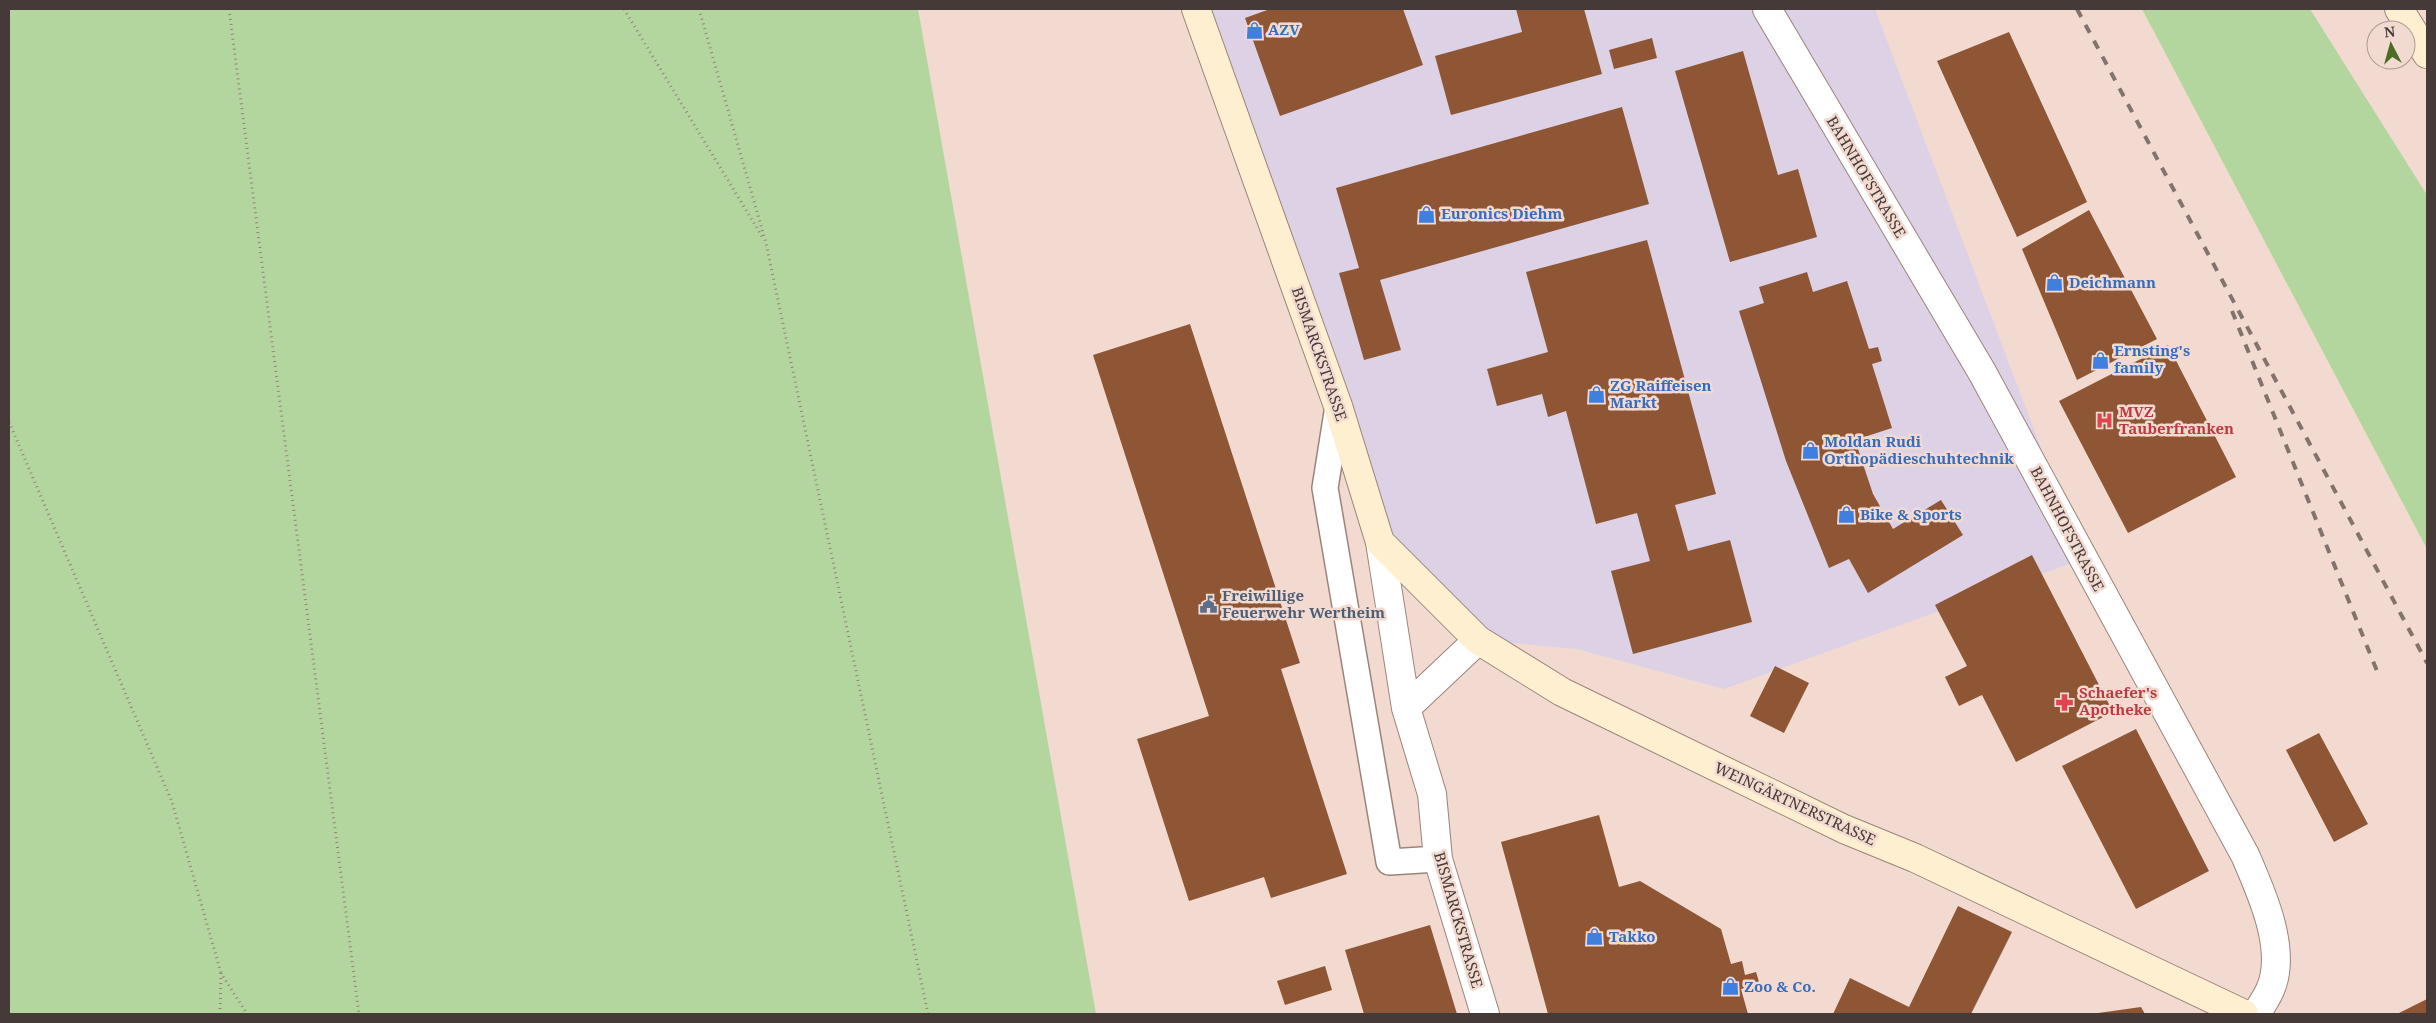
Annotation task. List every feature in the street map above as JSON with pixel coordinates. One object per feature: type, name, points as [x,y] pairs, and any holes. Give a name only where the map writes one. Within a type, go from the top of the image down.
[{"type":"main road","name":"BISMARCKSTRASSE","points":[[1196,9],[1338,406],[1380,542]]},
{"type":"main road","points":[[2399,9],[2427,54]]},
{"type":"main road","name":"WEINGÄRTNERSTRASSE","points":[[1380,542],[1478,640],[1580,700],[1844,829],[1915,858],[2244,1014]]},
{"type":"street","name":"BAHNHOFSTRASSE","points":[[1766,9],[1982,372],[2245,855],[2267,907],[2274,935],[2275,963],[2271,989],[2256,1014]]},
{"type":"street","name":"BISMARCKSTRASSE","points":[[1380,542],[1406,708],[1432,794],[1438,859],[1485,1014]]},
{"type":"street","points":[[1406,708],[1478,640]]},
{"type":"lane","points":[[1338,406],[1325,488],[1389,862],[1438,859]]},
{"type":"path","points":[[229,9],[359,1014]]},
{"type":"path","points":[[624,9],[766,243]]},
{"type":"path","points":[[699,9],[766,243],[928,1014]]},
{"type":"path","points":[[9,422],[172,802],[222,973],[248,1014]]},
{"type":"path","points":[[220,1014],[222,973]]},
{"type":"shaded area","points":[[1197,9],[1875,9],[2083,559],[1724,689],[1577,649],[1478,640],[1380,542]]},
{"type":"green space","points":[[9,9],[918,9],[1096,1014],[9,1014]]},
{"type":"green space","points":[[2142,9],[2310,9],[2427,195],[2427,549]]},
{"type":"building","points":[[1270,9],[1403,9],[1423,65],[1280,116],[1245,18]]},
{"type":"building","points":[[1516,9],[1584,9],[1602,74],[1451,115],[1435,56],[1522,32]]},
{"type":"building","points":[[2009,32],[2087,202],[2017,237],[1937,61]]},
{"type":"building","points":[[1652,38],[1657,58],[1614,69],[1609,50]]},
{"type":"building","points":[[1743,51],[1778,175],[1798,169],[1817,237],[1730,262],[1675,71]]},
{"type":"building","points":[[1622,107],[1649,204],[1380,280],[1401,350],[1364,360],[1339,273],[1359,268],[1336,188]]},
{"type":"building","points":[[2089,210],[2157,339],[2077,380],[2022,249]]},
{"type":"building","points":[[1647,240],[1716,494],[1675,505],[1688,551],[1730,540],[1752,622],[1633,654],[1611,571],[1650,561],[1637,513],[1596,524],[1566,411],[1548,417],[1542,394],[1497,406],[1487,369],[1548,352],[1526,272]]},
{"type":"building","points":[[1807,272],[1813,292],[1847,281],[1869,349],[1878,347],[1882,361],[1872,364],[1892,428],[1855,440],[1873,494],[1893,529],[1941,500],[1963,535],[1868,593],[1849,559],[1829,568],[1786,461],[1739,311],[1764,303],[1759,287]]},
{"type":"building","points":[[1190,324],[1300,663],[1281,669],[1347,874],[1271,898],[1264,877],[1189,901],[1137,739],[1209,716],[1093,355]]},
{"type":"building","points":[[2168,345],[2236,477],[2128,533],[2059,401]]},
{"type":"building","points":[[2032,555],[2113,712],[2016,762],[1982,695],[1959,706],[1945,677],[1967,666],[1935,605]]},
{"type":"building","points":[[1775,666],[1809,683],[1784,733],[1750,716]]},
{"type":"building","points":[[2136,729],[2209,871],[2136,909],[2062,766]]},
{"type":"building","points":[[2319,733],[2368,824],[2334,842],[2286,750]]},
{"type":"building","points":[[1599,815],[1619,887],[1640,881],[1721,929],[1731,964],[1742,961],[1745,975],[1756,972],[1760,985],[1741,989],[1748,1014],[1548,1014],[1501,842]]},
{"type":"building","points":[[1958,906],[2012,932],[1971,1014],[1833,1014],[1850,978],[1909,1007]]},
{"type":"building","points":[[1430,925],[1457,1014],[1364,1014],[1345,950]]},
{"type":"building","points":[[1325,966],[1332,990],[1285,1005],[1277,981]]},
{"type":"building","points":[[2427,999],[2427,1014],[2397,1014]]},
{"type":"building","points":[[2141,1007],[2145,1014],[2098,1014],[2098,1013]]},
{"type":"railway","points":[[2077,9],[2427,663]]},
{"type":"railway","points":[[2232,311],[2377,671]]},
{"type":"place","name":"AZV","points":[[1254,30]]},
{"type":"place","name":"Euronics Diehm","points":[[1427,214]]},
{"type":"place","name":"Deichmann","points":[[2055,283]]},
{"type":"place","name":"Ernsting's family","points":[[2100,360]]},
{"type":"place","name":"ZG Raiffeisen Markt","points":[[1596,395]]},
{"type":"place","name":"MVZ Tauberfranken","points":[[2105,421]]},
{"type":"place","name":"Moldan Rudi Orthopädieschuhtechnik","points":[[1810,451]]},
{"type":"place","name":"Bike & Sports","points":[[1846,515]]},
{"type":"place","name":"Freiwillige Feuerwehr Wertheim","points":[[1208,605]]},
{"type":"place","name":"Schaefer's Apotheke","points":[[2065,702]]},
{"type":"place","name":"Takko","points":[[1595,937]]},
{"type":"place","name":"Zoo & Co.","points":[[1730,987]]}]
